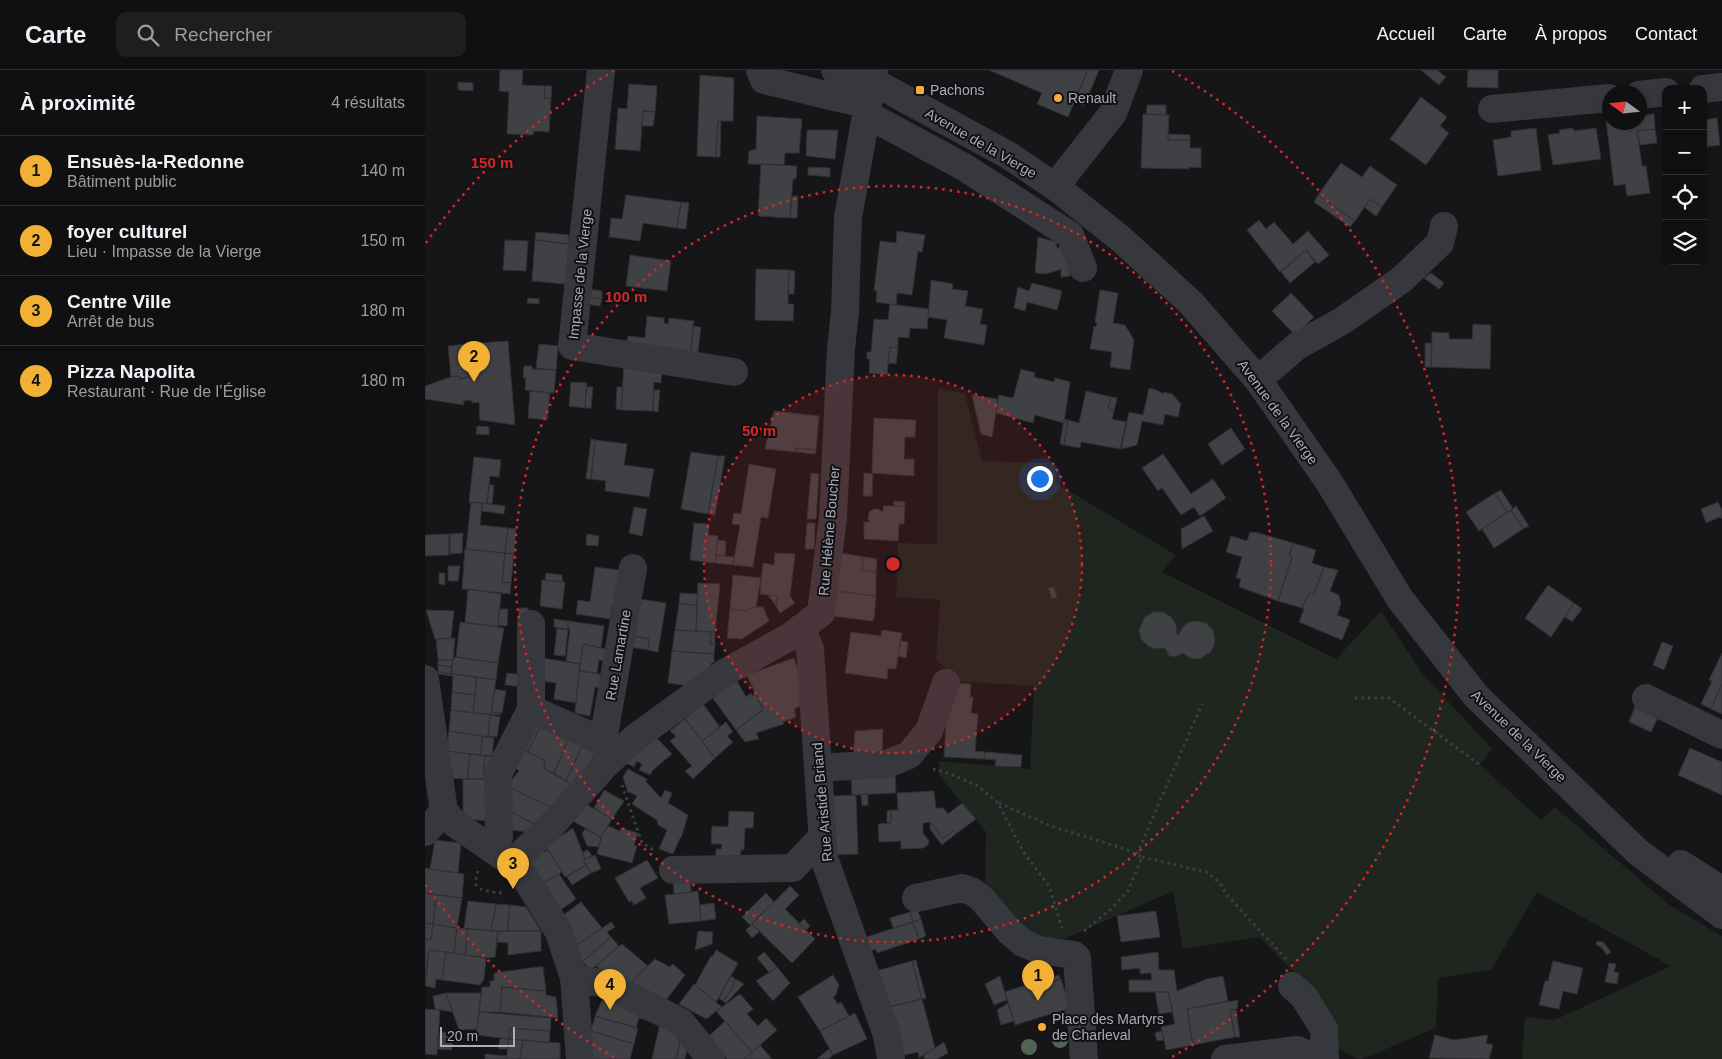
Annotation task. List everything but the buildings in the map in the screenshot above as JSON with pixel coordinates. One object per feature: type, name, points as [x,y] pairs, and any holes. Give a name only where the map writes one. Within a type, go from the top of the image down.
[{"type":"street","name":"Impasse de la Vierge","points":[[601,70],[572,346],[734,372]]},
{"type":"street","points":[[761,70],[764,80],[870,93],[964,167],[1070,235],[1083,268]]},
{"type":"street","name":"Avenue de la Vierge","points":[[835,70],[870,93],[1008,155],[1057,188],[1121,240],[1191,303],[1258,380],[1329,482],[1400,599],[1476,696],[1638,852],[1722,915]]},
{"type":"street","points":[[1057,188],[1065,174],[1113,113],[1129,70]]},
{"type":"street","points":[[1707,89],[1722,87]]},
{"type":"street","points":[[1647,94],[1662,92]]},
{"type":"street","name":"Rue Hélène Boucher","points":[[512,863],[551,826],[608,750],[637,737],[724,674],[791,636],[821,613],[833,518],[841,349],[845,311],[848,218],[870,93]]},
{"type":"street","points":[[1492,109],[1602,99]]},
{"type":"street","points":[[1258,380],[1297,346],[1342,321],[1401,280],[1440,243],[1444,226]]},
{"type":"street","name":"Rue Lamartine","points":[[608,750],[633,568]]},
{"type":"street","points":[[499,837],[498,774],[531,709],[531,624]]},
{"type":"street","name":"Rue Aristide Briand","points":[[801,628],[810,649],[824,858],[887,1035],[891,1059]]},
{"type":"street","points":[[425,679],[444,811],[454,823],[512,863],[523,874],[559,932],[574,978],[581,1059]]},
{"type":"street","points":[[818,768],[887,764],[909,754],[929,731],[946,683]]},
{"type":"street","points":[[1647,698],[1722,735]]},
{"type":"street","points":[[531,709],[608,750]]},
{"type":"street","name":"Avenue de la Vierge","points":[[1593,808],[1722,890]]},
{"type":"street","points":[[425,832],[444,811]]},
{"type":"street","points":[[673,870],[793,868],[823,836]]},
{"type":"street","points":[[916,898],[963,888],[973,892],[982,899],[1009,931],[1023,942],[1039,950],[1068,948],[1077,958],[1084,1059]]},
{"type":"street","points":[[1291,975],[1324,1029],[1325,1059]]},
{"type":"street","points":[[574,978],[605,984],[681,1022],[711,1059]]},
{"type":"street","points":[[1225,1059],[1297,1050],[1316,1059]]},
{"type":"path","points":[[1355,698],[1389,698],[1480,765]]},
{"type":"path","points":[[1137,854],[1202,704]]},
{"type":"path","points":[[608,750],[642,843],[671,861],[673,870]]},
{"type":"path","points":[[909,754],[912,766],[943,771],[978,786],[998,803],[1048,826],[1142,857],[1206,872],[1220,883],[1226,894],[1291,975]]},
{"type":"path","points":[[998,803],[1024,853],[1049,886],[1068,948],[1110,910],[1128,890],[1142,857]]},
{"type":"shaded area","points":[[938,388],[965,394],[982,461],[1055,463],[1056,483],[1176,555],[1162,572],[1336,659],[1381,611],[1422,673],[1492,749],[1480,765],[1541,820],[1555,807],[1668,904],[1722,936],[1722,1059],[1522,1059],[1525,1017],[1555,1020],[1671,966],[1537,892],[1491,970],[1438,978],[1436,1028],[1362,1059],[1358,1059],[1335,1047],[1314,993],[1259,937],[1183,949],[1173,891],[1055,943],[1034,941],[985,890],[986,832],[938,774],[939,761],[1030,769],[1034,686],[961,682],[936,660],[940,600],[896,597],[898,543],[937,544]]},
{"type":"place","name":"Pachons","points":[[920,90]]},
{"type":"place","name":"Renault","points":[[1058,98]]},
{"type":"place","name":"foyer culturel","points":[[474,382]]},
{"type":"place","name":"Centre Ville","points":[[513,889]]},
{"type":"place","name":"Ensuès-la-Redonne","points":[[1038,1001]]},
{"type":"place","name":"Pizza Napolita","points":[[610,1010]]},
{"type":"place","name":"Place des Martyrs de Charleval","points":[[1042,1027]]}]
